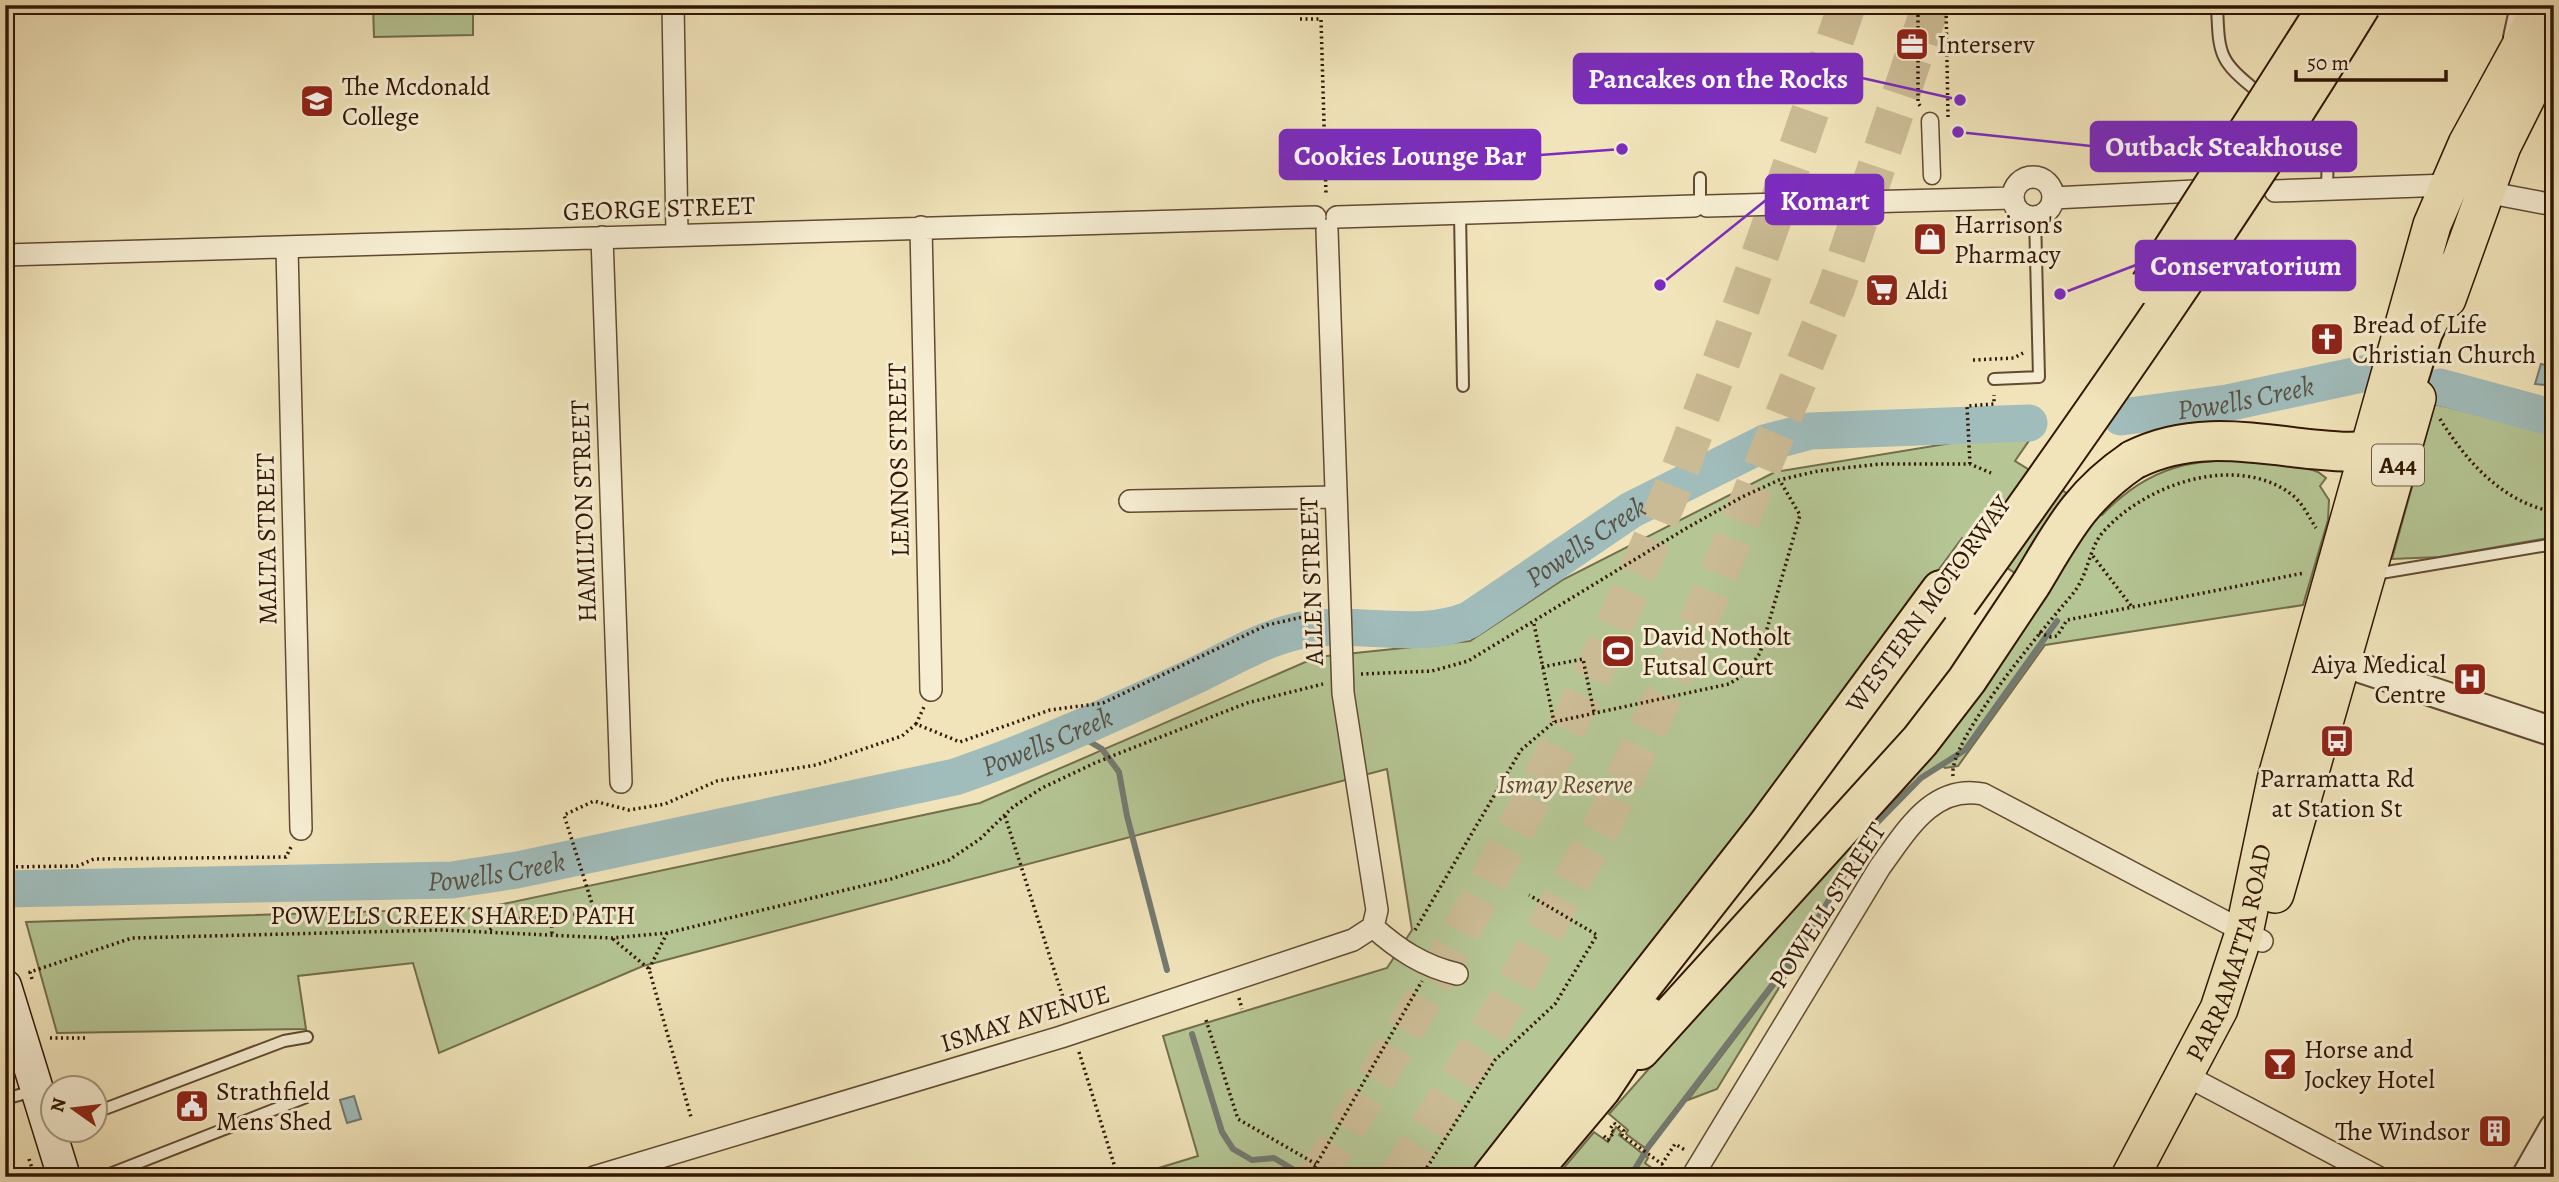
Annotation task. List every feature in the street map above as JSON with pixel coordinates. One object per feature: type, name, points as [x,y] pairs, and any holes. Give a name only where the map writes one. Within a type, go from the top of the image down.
[{"type":"highway","name":"WESTERN MOTORWAY","points":[[1492,1177],[1950,596],[2329,5]]},
{"type":"highway","name":"WESTERN MOTORWAY","points":[[1527,1177],[1601,1089],[1632,1039],[1950,596],[2211,241],[2361,5]]},
{"type":"highway","name":"PARRAMATTA ROAD","points":[[2154,1177],[2195,1081],[2219,1009],[2253,937],[2325,657],[2370,450],[2432,226],[2449,184],[2538,18]]},
{"type":"highway","name":"PARRAMATTA ROAD","points":[[2325,657],[2365,575],[2456,268],[2502,146],[2538,18]]},
{"type":"highway","points":[[1601,1089],[1643,1048],[1920,741],[1967,680],[2031,584],[2070,517],[2090,493],[2133,460],[2169,445],[2209,439],[2343,452],[2379,447],[2389,437],[2423,332],[2456,268]]},
{"type":"highway","name":"PARRAMATTA ROAD","points":[[2130,1177],[2195,1081]]},
{"type":"main road","points":[[18,979],[11,1029],[38,1092]]},
{"type":"main road","points":[[55,1144],[64,1177]]},
{"type":"street","points":[[673,5],[677,234]]},
{"type":"street","points":[[1930,121],[1931,176]]},
{"type":"street","points":[[2030,178],[2045,182],[2053,198],[2045,213],[2035,217],[2022,214],[2013,198],[2017,186],[2030,178]]},
{"type":"street","points":[[2275,191],[2449,184],[2485,189],[2554,205]]},
{"type":"street","points":[[2053,198],[2195,191]]},
{"type":"street","name":"GEORGE STREET","points":[[5,255],[677,234],[1326,221],[1701,197],[2013,198]]},
{"type":"street","name":"ALLEN STREET","points":[[1326,221],[1340,646],[1343,691],[1377,910],[1373,927]]},
{"type":"street","name":"LEMNOS STREET","points":[[921,228],[931,691]]},
{"type":"street","name":"HAMILTON STREET","points":[[602,237],[621,782]]},
{"type":"street","name":"MALTA STREET","points":[[287,248],[301,829]]},
{"type":"street","points":[[1130,501],[1336,497]]},
{"type":"street","points":[[2325,657],[2554,732]]},
{"type":"street","points":[[1957,791],[1983,793],[2253,937]]},
{"type":"street","name":"POWELL STREET","points":[[1692,1177],[1880,867],[1931,805],[1957,791]]},
{"type":"street","points":[[1373,927],[1395,946],[1429,968],[1457,974]]},
{"type":"street","name":"ISMAY AVENUE","points":[[594,1177],[1074,1033],[1353,940],[1373,927]]},
{"type":"street","points":[[2195,1081],[2378,1177]]},
{"type":"street","points":[[2526,1177],[2554,1128]]},
{"type":"lane","points":[[2217,5],[2218,50],[2238,76],[2259,92]]},
{"type":"lane","points":[[2312,133],[2328,147],[2327,189]]},
{"type":"lane","points":[[1460,213],[1463,386]]},
{"type":"lane","points":[[1994,379],[2039,377],[2035,217]]},
{"type":"lane","points":[[2365,575],[2554,544]]},
{"type":"lane","points":[[108,1108],[284,1041],[307,1037]]},
{"type":"lane","points":[[102,1177],[314,1094]]},
{"type":"lane","points":[[5,1099],[38,1106]]},
{"type":"path","points":[[1918,5],[1915,44],[1918,103],[1930,121]]},
{"type":"path","points":[[1946,5],[1948,126]]},
{"type":"path","points":[[1300,19],[1321,19],[1326,194]]},
{"type":"path","points":[[1973,360],[2014,358],[2023,354]]},
{"type":"path","points":[[1970,464],[1968,407],[1994,404],[1994,379]]},
{"type":"path","points":[[2436,413],[2478,470],[2510,496],[2554,512]]},
{"type":"path","name":"POWELLS CREEK SHARED PATH","points":[[18,979],[132,939],[216,934],[489,931],[612,938],[667,933],[891,879],[949,860],[980,839],[1004,816],[1042,788],[1097,762],[1247,703],[1343,691],[1376,672],[1432,671],[1451,667],[1486,652],[1685,529],[1742,496],[1779,480],[1818,471],[1880,464],[1970,464],[1991,473]]},
{"type":"path","points":[[1957,791],[1952,772],[1958,747],[2039,632],[2080,585],[2103,531],[2146,496],[2196,478],[2225,476],[2277,485],[2294,496],[2319,533]]},
{"type":"path","points":[[1415,930],[1521,750],[1554,722],[1730,684],[1746,673],[1760,653],[1800,515],[1779,480]]},
{"type":"path","points":[[2092,555],[2132,607]]},
{"type":"path","points":[[2039,632],[2051,637],[2057,636],[2067,620],[2306,573]]},
{"type":"path","points":[[489,931],[499,920],[595,913],[564,815],[594,802],[629,810],[665,804],[717,781],[816,765],[902,736],[916,724],[960,742],[1050,710],[1103,703],[1192,663],[1267,625],[1316,614]]},
{"type":"path","points":[[1534,624],[1554,722]]},
{"type":"path","points":[[1542,667],[1583,659],[1594,712]]},
{"type":"path","points":[[1004,816],[1065,1004]]},
{"type":"path","points":[[5,867],[78,866],[94,859],[286,857],[301,829]]},
{"type":"path","points":[[1421,1177],[1495,1060],[1555,1004],[1597,934],[1529,895]]},
{"type":"path","points":[[551,915],[552,935]]},
{"type":"path","points":[[649,969],[667,933]]},
{"type":"path","points":[[612,938],[649,969],[691,1117]]},
{"type":"path","points":[[1310,1175],[1429,968]]},
{"type":"path","points":[[1206,1020],[1238,1119],[1317,1164]]},
{"type":"path","points":[[1074,1033],[1118,1177]]},
{"type":"path","points":[[51,1038],[88,1038]]},
{"type":"path","points":[[1604,1136],[1608,1140],[1614,1132],[1610,1129],[1614,1123],[1624,1131],[1622,1135],[1662,1164],[1675,1144],[1687,1151]]},
{"type":"green space","points":[[373,5],[473,5],[473,35],[374,37]]},
{"type":"green space","points":[[2435,404],[2554,433],[2554,537],[2440,557],[2392,559]]},
{"type":"green space","name":"Ismay Reserve","points":[[2037,429],[2015,461],[2102,515],[2137,486],[2173,468],[2193,463],[2259,462],[2296,466],[2318,472],[2326,478],[2320,486],[2329,500],[2328,520],[2303,605],[2045,645],[1958,766],[1945,768],[1942,765],[1917,781],[1895,800],[1875,823],[1797,950],[1645,1148],[1626,1134],[1628,1130],[1609,1114],[1930,750],[2042,591],[1962,538],[1740,839],[1602,1018],[1470,1177],[1129,1177],[1198,1156],[1163,1036],[1387,968],[1412,930],[1387,769],[643,966],[439,1053],[413,963],[298,976],[306,1029],[57,1033],[26,922],[484,908],[980,803],[1317,657],[1470,641],[1564,579],[1775,472]]},
{"type":"green space","points":[[1802,950],[1717,1089],[1688,1100]]},
{"type":"green space","points":[[1616,1127],[1621,1132],[1619,1135],[1648,1158],[1645,1163],[1664,1177],[1556,1177],[1594,1132],[1608,1142]]},
{"type":"water","points":[[2541,364],[2554,367],[2554,386],[2535,384]]},
{"type":"water","points":[[354,1096],[361,1119],[347,1123],[340,1100]]},
{"type":"waterway","name":"Powells Creek","points":[[2121,417],[2227,403],[2367,373]]},
{"type":"waterway","name":"Powells Creek","points":[[2440,387],[2554,418]]},
{"type":"waterway","name":"Powells Creek","points":[[5,889],[452,880],[517,870],[955,777],[1072,732],[1280,636],[1316,628],[1427,629],[1469,620],[1631,510],[1765,443],[1810,431],[2029,423]]},
{"type":"waterway","points":[[1630,1177],[1647,1149],[1798,951],[1874,826],[1921,778],[1965,750],[2057,621]]},
{"type":"waterway","points":[[1064,733],[1087,740],[1102,749],[1119,772],[1127,816],[1167,970]]},
{"type":"waterway","points":[[1192,1034],[1222,1132],[1233,1149],[1252,1160],[1274,1158],[1306,1177]]},
{"type":"tunnel","points":[[1316,1177],[1393,1051],[1466,923],[1535,793],[1599,660],[1700,418],[1761,253],[1847,5]]},
{"type":"tunnel","points":[[1398,1177],[1498,1016],[1604,822],[1704,609],[1836,288],[1931,5]]},
{"type":"place","name":"Interserv","points":[[1912,44]]},
{"type":"place","name":"Pancakes on the Rocks","points":[[1960,100]]},
{"type":"place","name":"The Mcdonald College","points":[[317,101]]},
{"type":"place","name":"Outback Steakhouse","points":[[1958,132]]},
{"type":"place","name":"Cookies Lounge Bar","points":[[1622,149]]},
{"type":"place","name":"Harrison's Pharmacy","points":[[1930,239]]},
{"type":"place","name":"Komart","points":[[1660,285]]},
{"type":"place","name":"Aldi","points":[[1882,290]]},
{"type":"place","name":"Conservatorium","points":[[2060,294]]},
{"type":"place","name":"Bread of Life Christian Church","points":[[2327,339]]},
{"type":"place","name":"David Notholt Futsal Court","points":[[1618,651]]},
{"type":"place","name":"Aiya Medical Centre","points":[[2470,679]]},
{"type":"place","name":"Parramatta Rd at Station St","points":[[2337,741]]},
{"type":"place","name":"Horse and Jockey Hotel","points":[[2280,1064]]},
{"type":"place","name":"Strathfield Mens Shed","points":[[192,1106]]},
{"type":"place","name":"The Windsor","points":[[2495,1131]]}]
